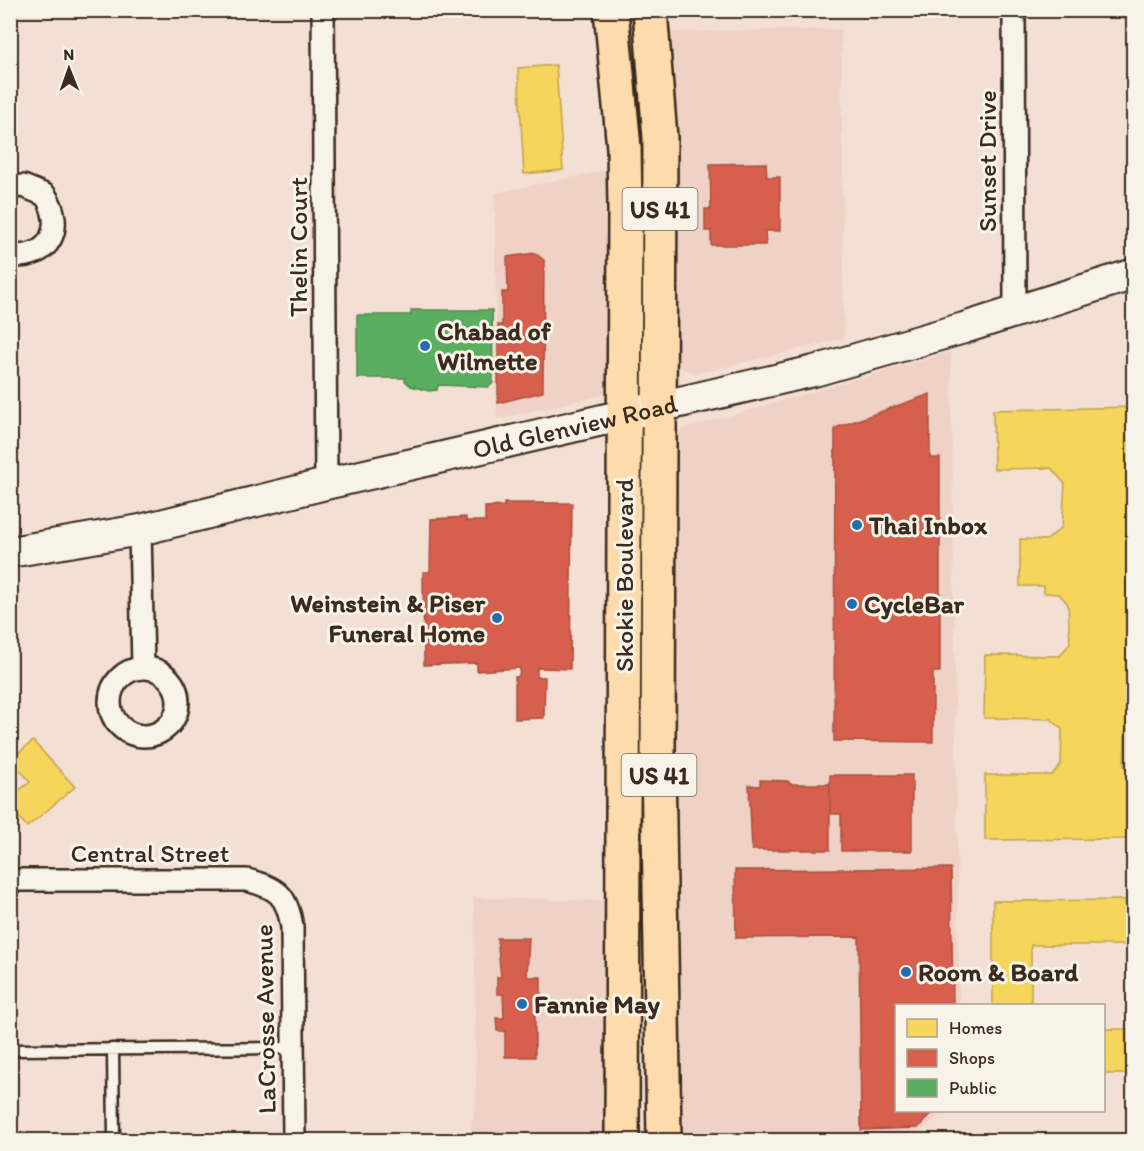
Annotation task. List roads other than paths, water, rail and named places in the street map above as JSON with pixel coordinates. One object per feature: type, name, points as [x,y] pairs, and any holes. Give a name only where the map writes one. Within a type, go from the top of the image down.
[{"type":"main road","name":"Skokie Boulevard","points":[[611,10],[624,148],[622,1140]]},
{"type":"main road","name":"Skokie Boulevard","points":[[650,10],[660,138],[658,759],[663,1140]]},
{"type":"street","name":"Thelin Court","points":[[323,10],[326,483]]},
{"type":"street","name":"Sunset Drive","points":[[1014,10],[1016,311]]},
{"type":"street","points":[[10,187],[23,186],[45,195],[55,217],[51,239],[44,248],[23,256],[10,255]]},
{"type":"street","name":"Old Glenview Road","points":[[10,552],[140,530],[326,483],[659,409],[814,371],[1134,274]]},
{"type":"street","points":[[140,530],[143,668]]},
{"type":"street","name":"Central Street","points":[[10,880],[247,880],[270,886],[284,898]]},
{"type":"street","name":"LaCrosse Avenue","points":[[284,898],[292,927],[294,1140]]},
{"type":"lane","points":[[10,1050],[293,1048]]},
{"type":"lane","points":[[113,1049],[114,1140]]},
{"type":"place","name":"Chabad of Wilmette","points":[[425,346]]},
{"type":"place","name":"Thai Inbox","points":[[857,525]]},
{"type":"place","name":"CycleBar","points":[[852,604]]},
{"type":"place","name":"Weinstein & Piser Funeral Home","points":[[497,618]]},
{"type":"place","name":"Room & Board","points":[[906,972]]},
{"type":"place","name":"Fannie May","points":[[522,1004]]}]
